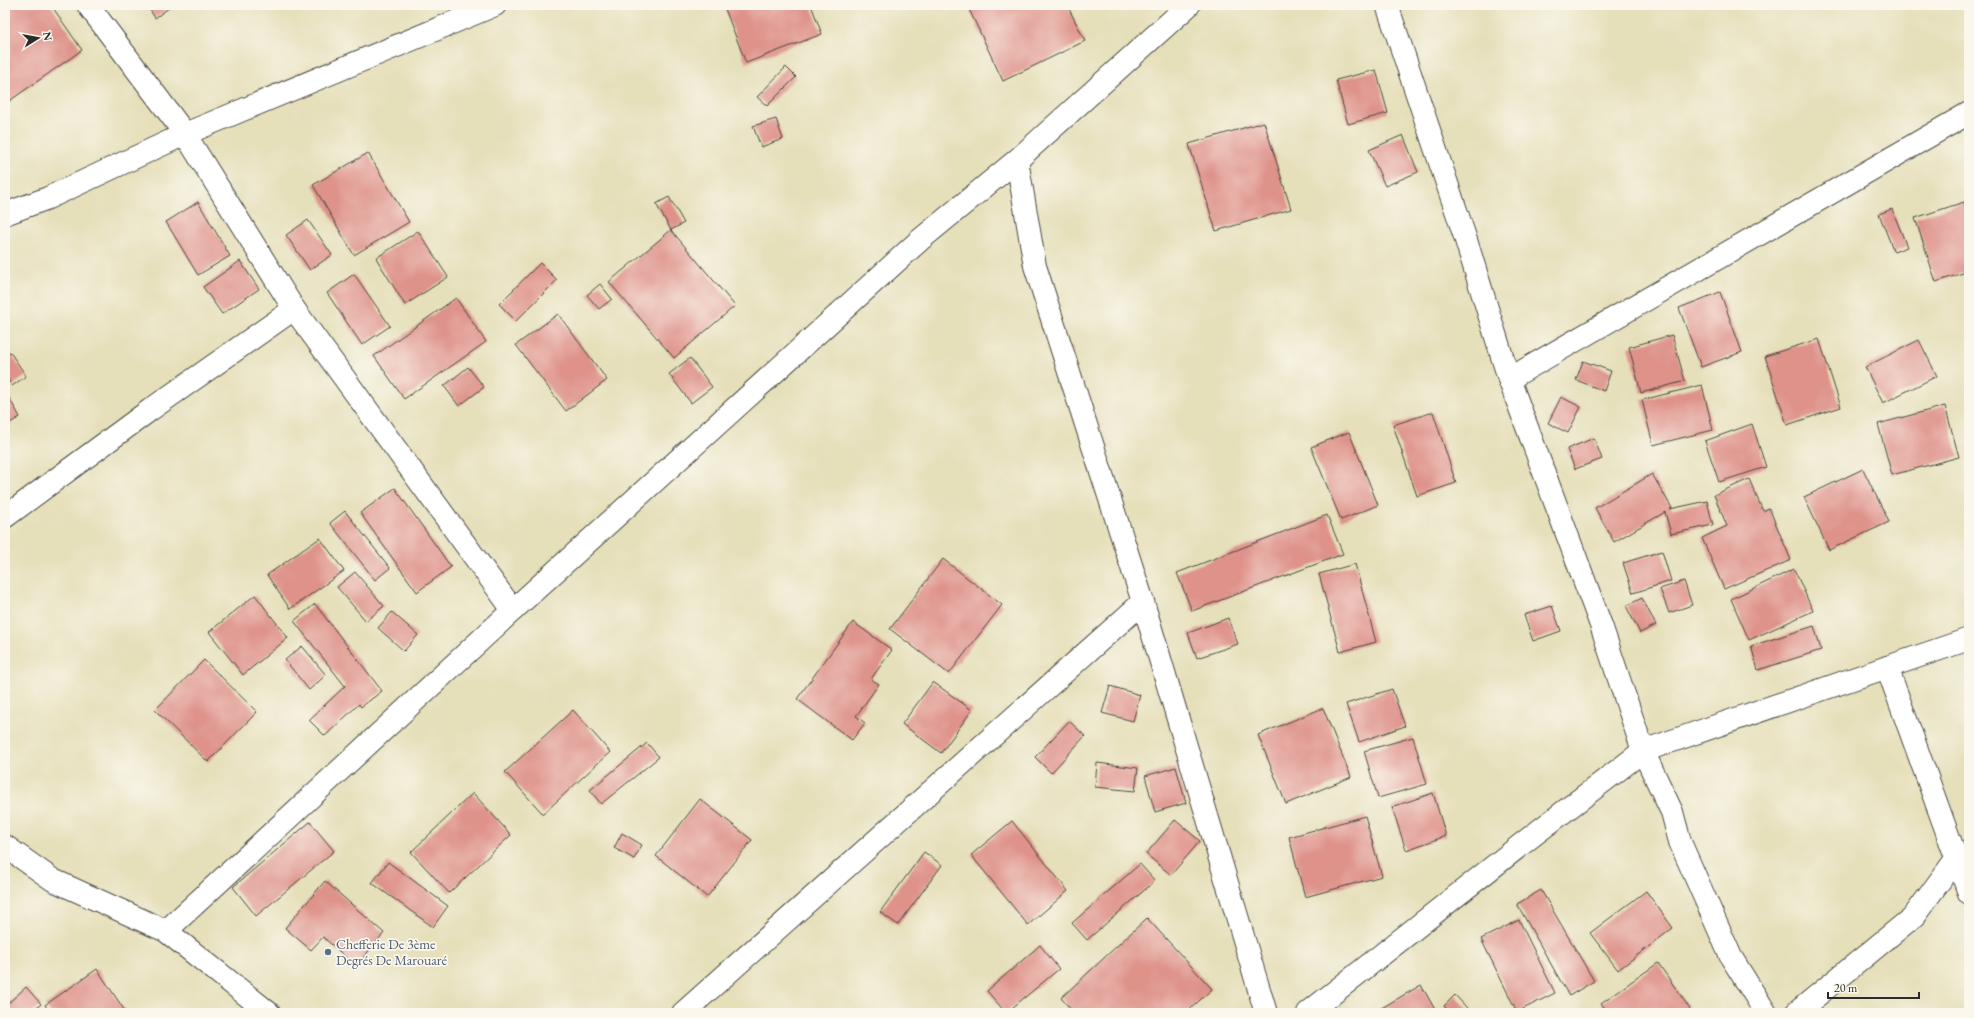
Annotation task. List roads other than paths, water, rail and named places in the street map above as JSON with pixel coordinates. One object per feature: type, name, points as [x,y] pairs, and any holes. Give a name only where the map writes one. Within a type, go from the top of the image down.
[{"type":"street","points":[[88,5],[185,134],[294,309],[513,610]]},
{"type":"street","points":[[166,932],[513,610],[920,240],[1017,160],[1188,5]]},
{"type":"street","points":[[1386,5],[1465,237],[1509,379],[1602,628],[1643,751],[1672,812],[1680,842],[1731,957],[1766,1013]]},
{"type":"street","points":[[5,214],[48,198],[185,134],[488,6]]},
{"type":"street","points":[[1509,379],[1969,113]]},
{"type":"street","points":[[1017,160],[1035,266],[1143,602],[1266,1013]]},
{"type":"street","points":[[5,517],[150,410],[294,309]]},
{"type":"street","points":[[683,1013],[1143,602]]},
{"type":"street","points":[[1308,1013],[1643,751],[1969,639]]},
{"type":"street","points":[[1887,668],[1969,893]]},
{"type":"street","points":[[5,846],[53,880],[166,932],[269,1013]]},
{"type":"street","points":[[1796,1013],[1914,916],[1956,859]]},
{"type":"place","name":"Chefferie De 3ème Degrés De Marouaré","points":[[328,952]]}]
